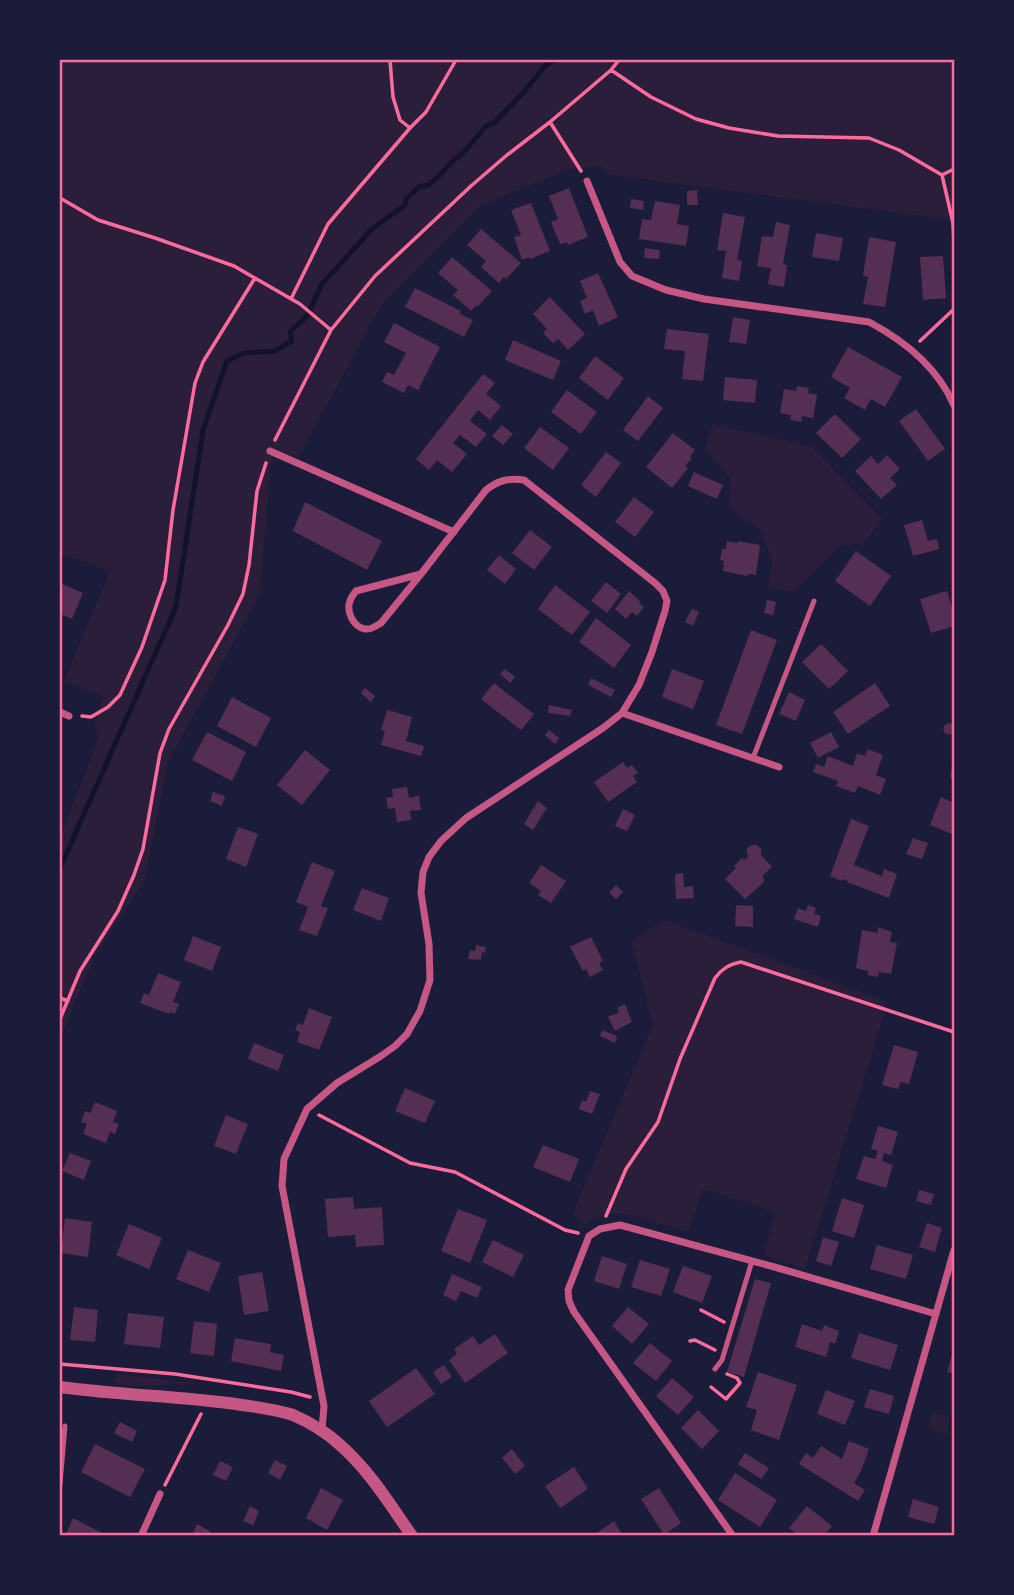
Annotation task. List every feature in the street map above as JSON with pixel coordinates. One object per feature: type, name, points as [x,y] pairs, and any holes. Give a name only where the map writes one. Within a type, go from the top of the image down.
[{"type":"street","points":[[587,181],[620,262],[632,276],[666,290],[704,299],[869,322],[912,349],[934,373],[954,405]]},
{"type":"street","points":[[270,451],[454,532]]},
{"type":"street","points":[[321,1430],[324,1406],[282,1186],[284,1159],[307,1109],[337,1083],[395,1046],[407,1034],[420,1012],[431,972],[421,892],[423,872],[429,857],[441,841],[466,818],[622,713],[639,685],[667,601],[663,591],[655,583],[524,480],[512,478],[499,481],[486,490],[421,574],[381,623],[365,629],[352,619],[348,611],[349,602],[356,591],[421,574]]},
{"type":"street","points":[[60,712],[69,716]]},
{"type":"street","points":[[622,713],[779,767]]},
{"type":"street","points":[[733,1535],[574,1312],[568,1290],[589,1236],[600,1229],[620,1224],[936,1314]]},
{"type":"street","points":[[873,1535],[954,1250]]},
{"type":"street","points":[[60,1387],[184,1398],[256,1407],[293,1415],[321,1430],[361,1465],[412,1535]]},
{"type":"street","points":[[141,1535],[160,1494]]},
{"type":"lane","points":[[753,758],[814,601]]},
{"type":"lane","points":[[715,1369],[722,1360],[752,1261]]},
{"type":"lane","points":[[60,1484],[65,1426]]},
{"type":"path","points":[[390,60],[393,97],[400,120],[410,128]]},
{"type":"path","points":[[290,299],[328,224],[426,112],[456,60]]},
{"type":"path","points":[[60,1019],[79,971],[118,911],[134,876],[143,849],[160,753],[169,729],[243,594],[257,491],[270,451],[331,330],[375,276],[507,155],[551,122],[619,60]]},
{"type":"path","points":[[611,70],[651,97],[696,118],[729,128],[778,136],[869,138],[899,150],[942,175],[953,223],[954,243]]},
{"type":"path","points":[[551,122],[587,181]]},
{"type":"path","points":[[942,175],[954,169]]},
{"type":"path","points":[[60,198],[99,220],[234,267],[300,304],[331,330]]},
{"type":"path","points":[[69,716],[91,716],[108,707],[120,695],[142,646],[165,580],[173,510],[195,383],[203,362],[255,278]]},
{"type":"path","points":[[912,349],[954,309]]},
{"type":"path","points":[[600,1229],[625,1169],[657,1122],[680,1059],[715,978],[731,964],[741,962],[954,1032]]},
{"type":"path","points":[[60,998],[68,1000]]},
{"type":"path","points":[[307,1109],[410,1163],[455,1172],[565,1230],[589,1236]]},
{"type":"path","points":[[701,1310],[732,1326]]},
{"type":"path","points":[[690,1340],[701,1343]]},
{"type":"path","points":[[60,1364],[176,1374],[310,1397]]},
{"type":"path","points":[[711,1387],[726,1399],[740,1383],[737,1378],[715,1369]]},
{"type":"path","points":[[160,1494],[203,1412],[191,1411]]},
{"type":"shaded area","points":[[60,60],[954,60],[954,222],[611,175],[600,166],[570,169],[481,205],[382,304],[298,458],[279,450],[271,461],[260,594],[168,762],[145,880],[95,956],[60,1038],[60,838],[98,739],[95,721],[103,696],[64,681],[110,571],[60,553]]},
{"type":"shaded area","points":[[712,424],[811,446],[882,519],[864,544],[841,545],[794,592],[768,587],[772,559],[760,529],[729,509],[731,479],[705,449]]},
{"type":"shaded area","points":[[665,920],[888,1002],[805,1269],[764,1255],[775,1212],[703,1189],[689,1232],[622,1213],[600,1215],[585,1224],[572,1215],[653,1024],[631,941]]},
{"type":"shaded area","points":[[116,1374],[202,1384],[133,1386],[115,1383]]},
{"type":"shaded area","points":[[933,1412],[951,1418],[946,1434],[928,1429]]},
{"type":"building","points":[[569,188],[588,237],[568,245],[567,242],[560,244],[551,222],[558,219],[549,196]]},
{"type":"building","points":[[697,190],[698,205],[687,205],[687,191]]},
{"type":"building","points":[[631,199],[644,201],[643,210],[630,208]]},
{"type":"building","points":[[655,201],[680,205],[677,224],[689,226],[686,246],[639,239],[642,219],[651,220]]},
{"type":"building","points":[[531,203],[550,251],[522,260],[514,237],[521,235],[511,210]]},
{"type":"building","points":[[723,213],[745,217],[737,260],[742,261],[739,281],[722,278],[726,251],[717,250]]},
{"type":"building","points":[[776,222],[790,225],[783,264],[787,265],[784,287],[768,284],[771,268],[757,266],[762,236],[773,237]]},
{"type":"building","points":[[481,229],[521,263],[499,283],[481,267],[486,261],[467,245]]},
{"type":"building","points":[[816,233],[843,238],[839,261],[812,257]]},
{"type":"building","points":[[869,237],[896,242],[885,307],[863,304],[868,277],[863,276]]},
{"type":"building","points":[[645,248],[660,250],[659,259],[644,258]]},
{"type":"building","points":[[943,256],[946,298],[923,300],[920,257]]},
{"type":"building","points":[[452,257],[492,291],[471,311],[453,295],[458,290],[438,273]]},
{"type":"building","points":[[598,273],[618,317],[599,326],[593,310],[585,314],[580,301],[587,298],[580,281]]},
{"type":"building","points":[[415,288],[473,320],[464,337],[405,307]]},
{"type":"building","points":[[550,297],[585,334],[568,350],[558,339],[553,343],[543,333],[547,329],[533,314]]},
{"type":"building","points":[[733,317],[750,320],[746,344],[729,342]]},
{"type":"building","points":[[394,323],[440,347],[418,390],[408,385],[404,393],[382,382],[387,372],[394,375],[406,353],[384,342]]},
{"type":"building","points":[[667,329],[709,334],[703,381],[682,379],[685,351],[664,349]]},
{"type":"building","points":[[513,340],[561,361],[553,380],[505,360]]},
{"type":"building","points":[[848,347],[902,377],[885,407],[871,399],[865,410],[844,398],[850,388],[831,377]]},
{"type":"building","points":[[595,356],[624,378],[608,400],[579,378]]},
{"type":"building","points":[[483,374],[495,383],[486,394],[501,406],[490,420],[478,410],[470,421],[487,434],[476,447],[460,435],[453,443],[467,454],[452,472],[437,460],[429,470],[416,459]]},
{"type":"building","points":[[725,377],[757,380],[755,403],[723,400]]},
{"type":"building","points":[[797,386],[809,388],[808,393],[817,395],[813,418],[802,416],[801,422],[790,420],[791,415],[780,413],[784,389],[796,391]]},
{"type":"building","points":[[567,390],[597,412],[581,434],[551,412]]},
{"type":"building","points":[[648,396],[663,408],[638,441],[623,430]]},
{"type":"building","points":[[916,409],[945,449],[928,461],[899,421]]},
{"type":"building","points":[[835,414],[861,439],[842,458],[816,433]]},
{"type":"building","points":[[502,425],[513,434],[503,445],[492,436]]},
{"type":"building","points":[[540,427],[569,448],[553,470],[524,448]]},
{"type":"building","points":[[673,433],[695,450],[685,466],[688,468],[672,488],[646,467]]},
{"type":"building","points":[[606,452],[621,463],[596,497],[581,485]]},
{"type":"building","points":[[887,455],[900,469],[890,478],[897,485],[881,499],[855,471],[871,456],[878,464]]},
{"type":"building","points":[[694,472],[723,485],[717,499],[688,486]]},
{"type":"building","points":[[634,497],[654,512],[635,537],[615,522]]},
{"type":"building","points":[[305,502],[382,541],[367,570],[293,531]]},
{"type":"building","points":[[922,520],[928,541],[937,539],[939,549],[913,556],[904,525]]},
{"type":"building","points":[[530,530],[552,547],[534,570],[512,553]]},
{"type":"building","points":[[727,541],[760,545],[756,575],[723,571],[724,561],[720,560]]},
{"type":"building","points":[[856,551],[891,576],[870,606],[835,581]]},
{"type":"building","points":[[499,555],[516,569],[505,584],[487,570]]},
{"type":"building","points":[[606,582],[621,594],[607,613],[591,601]]},
{"type":"building","points":[[60,583],[83,593],[72,619],[60,614]]},
{"type":"building","points":[[555,585],[590,612],[572,635],[538,609]]},
{"type":"building","points":[[629,591],[644,607],[637,616],[632,612],[626,619],[615,609]]},
{"type":"building","points":[[947,591],[954,626],[931,633],[920,599]]},
{"type":"building","points":[[767,600],[776,602],[773,615],[764,613]]},
{"type":"building","points":[[692,609],[699,612],[693,626],[685,622]]},
{"type":"building","points":[[596,618],[631,645],[614,668],[579,642]]},
{"type":"building","points":[[751,630],[777,640],[742,734],[716,725]]},
{"type":"building","points":[[821,644],[848,671],[829,689],[802,662]]},
{"type":"building","points":[[505,669],[515,677],[510,683],[500,674]]},
{"type":"building","points":[[672,669],[704,681],[693,709],[662,697]]},
{"type":"building","points":[[591,678],[615,690],[611,697],[588,685]]},
{"type":"building","points":[[494,683],[534,714],[521,730],[481,699]]},
{"type":"building","points":[[875,683],[890,706],[848,734],[833,712]]},
{"type":"building","points":[[365,688],[375,696],[371,702],[361,693]]},
{"type":"building","points":[[789,692],[805,700],[796,721],[779,714]]},
{"type":"building","points":[[232,697],[271,718],[256,747],[217,726]]},
{"type":"building","points":[[549,705],[572,710],[570,716],[548,713]]},
{"type":"building","points":[[387,710],[412,717],[406,741],[424,746],[421,756],[381,745],[385,731],[381,730]]},
{"type":"building","points":[[949,723],[955,729],[949,735],[943,729]]},
{"type":"building","points":[[549,730],[559,738],[555,744],[545,735]]},
{"type":"building","points":[[207,732],[246,752],[232,781],[192,760]]},
{"type":"building","points":[[831,732],[839,747],[818,758],[810,743]]},
{"type":"building","points":[[868,749],[883,755],[876,775],[886,779],[880,795],[858,786],[855,793],[836,786],[838,781],[813,772],[816,764],[824,767],[828,756],[853,766],[857,753],[865,756]]},
{"type":"building","points":[[305,750],[330,770],[302,805],[277,785]]},
{"type":"building","points":[[954,760],[954,779],[950,778]]},
{"type":"building","points":[[623,762],[627,768],[632,765],[638,773],[633,776],[637,782],[608,802],[594,782]]},
{"type":"building","points":[[407,787],[409,798],[419,796],[421,810],[410,811],[411,820],[397,822],[395,808],[388,809],[386,798],[393,797],[392,789]]},
{"type":"building","points":[[213,792],[225,796],[222,806],[210,801]]},
{"type":"building","points":[[941,797],[954,803],[954,835],[930,825]]},
{"type":"building","points":[[538,801],[547,808],[533,830],[524,824]]},
{"type":"building","points":[[623,809],[635,815],[627,831],[615,826]]},
{"type":"building","points":[[851,819],[869,826],[854,865],[882,876],[884,869],[897,874],[889,898],[830,876]]},
{"type":"building","points":[[238,827],[258,834],[246,867],[226,859]]},
{"type":"building","points":[[913,838],[928,843],[922,859],[906,854]]},
{"type":"building","points":[[752,845],[761,849],[761,855],[772,867],[763,875],[764,882],[745,899],[725,879],[742,858],[744,860],[749,856],[747,848]]},
{"type":"building","points":[[312,862],[335,871],[321,906],[328,908],[317,936],[299,930],[308,907],[296,902]]},
{"type":"building","points":[[541,865],[566,881],[551,903],[538,895],[541,891],[529,883]]},
{"type":"building","points":[[683,873],[684,887],[693,886],[694,898],[676,899],[675,874]]},
{"type":"building","points":[[616,885],[623,892],[616,899],[609,893]]},
{"type":"building","points":[[362,888],[389,898],[381,921],[353,910]]},
{"type":"building","points":[[736,905],[753,906],[753,927],[735,926]]},
{"type":"building","points":[[808,905],[816,908],[814,914],[821,916],[818,927],[794,919],[798,908],[806,911]]},
{"type":"building","points":[[878,927],[892,932],[890,942],[897,943],[891,974],[879,972],[878,977],[856,968],[862,930],[878,933]]},
{"type":"building","points":[[193,936],[221,947],[212,971],[184,960]]},
{"type":"building","points":[[591,937],[603,961],[599,963],[603,970],[590,977],[586,969],[583,971],[570,947]]},
{"type":"building","points":[[476,945],[486,947],[481,960],[468,959],[470,950],[475,951]]},
{"type":"building","points":[[158,973],[181,982],[173,1002],[179,1004],[175,1014],[140,1003],[144,993],[149,995]]},
{"type":"building","points":[[625,1004],[632,1022],[615,1031],[608,1017],[619,1012],[617,1008]]},
{"type":"building","points":[[309,1008],[332,1017],[319,1050],[297,1042],[300,1032],[295,1030],[298,1023],[303,1025]]},
{"type":"building","points":[[602,1030],[617,1036],[615,1043],[600,1036]]},
{"type":"building","points":[[254,1043],[284,1055],[278,1071],[248,1059]]},
{"type":"building","points":[[894,1045],[918,1052],[909,1084],[901,1082],[898,1089],[882,1085]]},
{"type":"building","points":[[405,1088],[435,1101],[425,1123],[395,1111]]},
{"type":"building","points":[[590,1091],[600,1094],[592,1114],[579,1109],[582,1100],[586,1102]]},
{"type":"building","points":[[95,1102],[117,1111],[113,1122],[119,1124],[115,1134],[110,1132],[106,1143],[83,1134],[87,1124],[81,1122],[85,1111],[90,1113]]},
{"type":"building","points":[[226,1115],[248,1124],[236,1154],[214,1146]]},
{"type":"building","points":[[878,1126],[898,1132],[891,1155],[884,1153],[882,1161],[893,1165],[886,1188],[856,1179],[864,1156],[875,1159],[878,1151],[871,1149]]},
{"type":"building","points":[[543,1145],[579,1159],[570,1182],[533,1167]]},
{"type":"building","points":[[70,1153],[91,1161],[84,1180],[62,1171]]},
{"type":"building","points":[[919,1190],[934,1194],[931,1205],[916,1201]]},
{"type":"building","points":[[353,1197],[354,1209],[382,1207],[384,1245],[356,1247],[355,1235],[328,1237],[325,1199]]},
{"type":"building","points":[[842,1198],[864,1205],[854,1238],[832,1231]]},
{"type":"building","points":[[458,1209],[487,1220],[470,1263],[441,1251]]},
{"type":"building","points":[[65,1218],[92,1222],[88,1257],[61,1253]]},
{"type":"building","points":[[927,1223],[942,1228],[935,1252],[919,1247]]},
{"type":"building","points":[[129,1224],[162,1238],[149,1269],[116,1255]]},
{"type":"building","points":[[823,1237],[839,1242],[831,1266],[816,1261]]},
{"type":"building","points":[[493,1240],[524,1255],[513,1277],[482,1262]]},
{"type":"building","points":[[877,1245],[913,1255],[906,1279],[870,1269]]},
{"type":"building","points":[[188,1250],[221,1263],[209,1292],[176,1279]]},
{"type":"building","points":[[602,1256],[627,1264],[619,1289],[594,1281]]},
{"type":"building","points":[[640,1260],[670,1269],[661,1296],[631,1287]]},
{"type":"building","points":[[683,1266],[712,1276],[702,1303],[673,1292]]},
{"type":"building","points":[[262,1272],[269,1311],[244,1315],[238,1276]]},
{"type":"building","points":[[452,1274],[482,1287],[477,1298],[461,1291],[456,1301],[443,1295]]},
{"type":"building","points":[[755,1279],[771,1283],[744,1377],[727,1372]]},
{"type":"building","points":[[74,1307],[98,1310],[95,1342],[70,1340]]},
{"type":"building","points":[[628,1307],[649,1324],[632,1344],[612,1326]]},
{"type":"building","points":[[128,1313],[164,1317],[160,1348],[124,1344]]},
{"type":"building","points":[[194,1321],[217,1324],[214,1356],[190,1353]]},
{"type":"building","points":[[802,1324],[822,1331],[824,1325],[839,1331],[835,1344],[830,1342],[826,1357],[795,1347]]},
{"type":"building","points":[[859,1333],[898,1345],[890,1370],[851,1358]]},
{"type":"building","points":[[495,1334],[508,1353],[465,1383],[449,1360],[457,1354],[454,1349],[473,1336],[479,1345]]},
{"type":"building","points":[[235,1338],[271,1344],[270,1352],[284,1355],[281,1371],[231,1361]]},
{"type":"building","points":[[650,1343],[672,1361],[656,1381],[633,1363]]},
{"type":"building","points":[[952,1355],[954,1356],[954,1374],[947,1372]]},
{"type":"building","points":[[444,1365],[452,1377],[441,1384],[433,1372]]},
{"type":"building","points":[[416,1368],[435,1394],[387,1427],[369,1401]]},
{"type":"building","points":[[758,1372],[797,1385],[779,1440],[751,1430],[757,1410],[746,1407]]},
{"type":"building","points":[[672,1378],[694,1397],[678,1415],[656,1396]]},
{"type":"building","points":[[870,1389],[894,1396],[889,1414],[864,1407]]},
{"type":"building","points":[[826,1390],[855,1401],[845,1425],[817,1414]]},
{"type":"building","points":[[698,1410],[719,1431],[702,1449],[681,1428]]},
{"type":"building","points":[[120,1422],[137,1431],[132,1442],[114,1433]]},
{"type":"building","points":[[849,1441],[869,1449],[854,1483],[865,1490],[858,1501],[799,1464],[806,1453],[813,1458],[821,1446],[842,1459]]},
{"type":"building","points":[[95,1444],[145,1469],[130,1497],[81,1472]]},
{"type":"building","points":[[512,1449],[525,1466],[515,1474],[502,1458]]},
{"type":"building","points":[[745,1453],[769,1468],[761,1479],[738,1464]]},
{"type":"building","points":[[275,1460],[287,1466],[280,1480],[268,1473]]},
{"type":"building","points":[[220,1461],[233,1467],[226,1481],[213,1475]]},
{"type":"building","points":[[574,1467],[588,1489],[560,1508],[545,1486]]},
{"type":"building","points":[[735,1473],[777,1500],[760,1527],[718,1500]]},
{"type":"building","points":[[321,1488],[343,1500],[327,1530],[306,1518]]},
{"type":"building","points":[[659,1488],[681,1523],[664,1535],[641,1499]]},
{"type":"building","points":[[913,1499],[939,1507],[934,1524],[908,1517]]},
{"type":"building","points":[[250,1506],[259,1511],[253,1525],[243,1521]]},
{"type":"building","points":[[807,1506],[832,1526],[824,1536],[799,1536],[789,1528]]},
{"type":"building","points":[[73,1518],[108,1536],[65,1536]]},
{"type":"building","points":[[614,1521],[623,1536],[598,1536],[597,1533]]},
{"type":"building","points":[[197,1524],[210,1531],[208,1536],[192,1536]]},
{"type":"waterway","points":[[60,868],[176,607],[203,430],[227,361],[244,353],[275,351],[292,341],[290,332],[307,316],[322,284],[372,229],[405,205],[406,199],[419,187],[428,185],[438,177],[486,126],[494,123],[523,93],[544,67],[554,60]]}]
